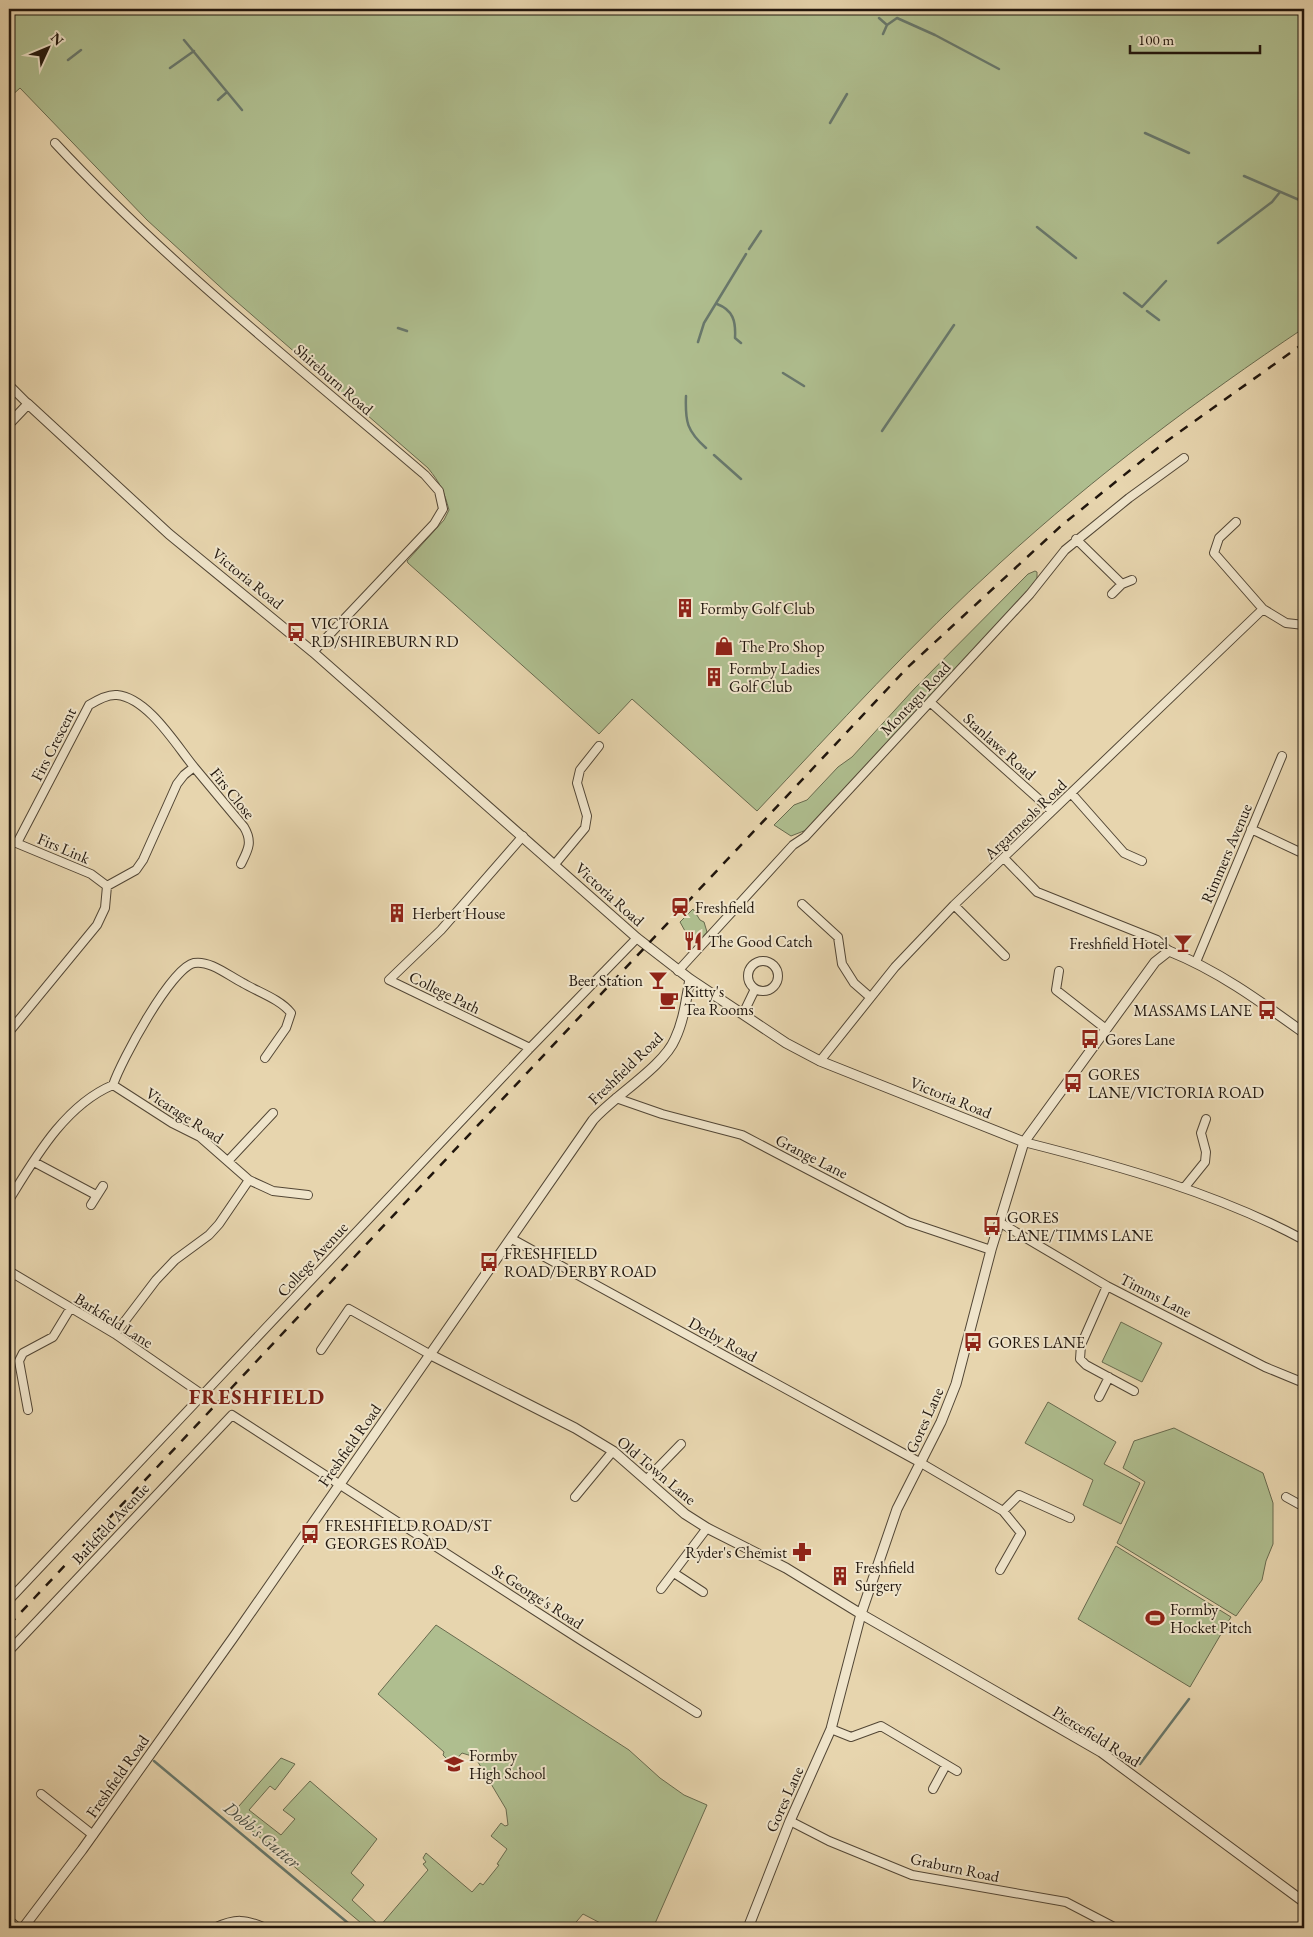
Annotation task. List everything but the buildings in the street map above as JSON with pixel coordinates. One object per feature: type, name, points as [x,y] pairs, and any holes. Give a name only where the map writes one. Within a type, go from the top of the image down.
[{"type":"street","name":"Shireburn Road","points":[[56,143],[101,192],[224,302],[425,475],[439,491],[443,509],[434,524],[313,652]]},
{"type":"street","name":"Victoria Road","points":[[9,385],[169,534],[313,652],[637,938],[678,971],[786,1044],[820,1061],[1024,1142],[1098,1161],[1184,1188],[1304,1240]]},
{"type":"street","points":[[9,424],[28,404]]},
{"type":"street","name":"Montagu Road","points":[[678,971],[793,845],[805,836],[1030,594],[1061,554],[1076,539],[1184,458]]},
{"type":"street","points":[[1236,522],[1219,538],[1214,553],[1263,609],[1286,623],[1304,625]]},
{"type":"street","points":[[1076,539],[1122,584]]},
{"type":"street","points":[[1112,594],[1122,584],[1132,580]]},
{"type":"street","name":"Argarmeols Road","points":[[820,1061],[895,967],[954,905],[1263,609]]},
{"type":"street","name":"Firs Crescent","points":[[17,843],[89,705],[100,698],[116,694],[134,700],[167,733],[194,767]]},
{"type":"street","name":"Stanlawe Road","points":[[930,702],[1052,811]]},
{"type":"street","points":[[555,864],[585,828],[587,816],[577,783],[580,770],[598,746]]},
{"type":"street","name":"Rimmers Avenue","points":[[1196,962],[1282,756]]},
{"type":"street","points":[[9,1032],[97,925],[105,908],[107,886],[136,870],[143,860],[177,784],[194,767]]},
{"type":"street","name":"Firs Close","points":[[194,767],[244,827],[250,837],[250,847],[241,864]]},
{"type":"street","points":[[1071,793],[1124,852],[1142,861]]},
{"type":"street","points":[[1251,829],[1304,854]]},
{"type":"street","name":"College Path","points":[[523,836],[441,930],[390,980],[530,1048]]},
{"type":"street","name":"Firs Link","points":[[9,840],[91,874],[107,886]]},
{"type":"street","points":[[1004,858],[1037,892],[1157,940],[1169,951],[1196,962],[1249,993],[1304,1034]]},
{"type":"street","points":[[802,904],[838,937],[842,964],[854,982],[870,997]]},
{"type":"street","points":[[954,905],[1005,956]]},
{"type":"street","name":"College Avenue","points":[[9,1600],[530,1048],[637,938]]},
{"type":"street","name":"Gores Lane","points":[[748,1928],[790,1821],[831,1730],[861,1614],[897,1509],[941,1422],[956,1384],[991,1250],[1024,1142],[1155,962],[1169,951]]},
{"type":"street","points":[[9,1200],[34,1162],[65,1122],[91,1095],[113,1085],[121,1065],[154,1007],[183,968],[196,963],[208,964],[279,1003],[291,1013],[286,1028],[265,1058]]},
{"type":"street","points":[[1059,971],[1056,990],[1106,1028]]},
{"type":"street","name":"Freshfield Road","points":[[23,1928],[94,1834],[431,1355],[593,1120],[644,1075],[675,1041],[684,1015],[690,979]]},
{"type":"street","points":[[743,1014],[755,989]]},
{"type":"street","name":"Vicarage Road","points":[[113,1085],[172,1123],[200,1137],[229,1160],[249,1180]]},
{"type":"street","name":"Grange Lane","points":[[616,1098],[662,1114],[742,1136],[908,1222],[991,1250]]},
{"type":"street","points":[[229,1160],[273,1113]]},
{"type":"street","points":[[1184,1188],[1205,1162],[1206,1152],[1201,1133],[1206,1119]]},
{"type":"street","points":[[34,1162],[96,1196]]},
{"type":"street","points":[[114,1334],[156,1280],[175,1260],[209,1235],[219,1224],[249,1180],[273,1191],[308,1196]]},
{"type":"street","points":[[91,1206],[103,1186]]},
{"type":"street","name":"Timms Lane","points":[[999,1222],[1108,1286],[1265,1367],[1304,1383]]},
{"type":"street","name":"Derby Road","points":[[512,1239],[921,1463],[1003,1512],[1021,1533],[1000,1570]]},
{"type":"street","name":"Barkfield Lane","points":[[9,1271],[114,1334],[203,1395]]},
{"type":"street","points":[[1108,1286],[1079,1353],[1080,1359],[1086,1365],[1134,1391]]},
{"type":"street","points":[[28,1410],[19,1361],[22,1353],[53,1337],[70,1309]]},
{"type":"street","points":[[321,1350],[349,1309],[431,1355]]},
{"type":"street","name":"Old Town Lane","points":[[431,1355],[575,1428],[613,1451],[685,1514],[707,1528],[786,1568],[861,1614]]},
{"type":"street","points":[[1099,1397],[1109,1378]]},
{"type":"street","name":"Barkfield Avenue","points":[[9,1651],[232,1414],[340,1484]]},
{"type":"street","points":[[646,1480],[682,1444]]},
{"type":"street","points":[[575,1497],[613,1451]]},
{"type":"street","name":"St George's Road","points":[[340,1484],[697,1713]]},
{"type":"street","points":[[1003,1512],[1020,1495],[1070,1518]]},
{"type":"street","points":[[1286,1497],[1304,1507]]},
{"type":"street","points":[[661,1589],[707,1528]]},
{"type":"street","points":[[674,1573],[704,1592]]},
{"type":"street","name":"Piercefield Road","points":[[861,1614],[1101,1752],[1304,1902]]},
{"type":"street","points":[[831,1730],[851,1737],[881,1726],[956,1771]]},
{"type":"street","points":[[933,1789],[946,1765]]},
{"type":"street","points":[[41,1794],[94,1834]]},
{"type":"street","name":"Graburn Road","points":[[790,1821],[829,1841],[912,1875],[1066,1902],[1116,1928]]},
{"type":"street","points":[[9,1920],[18,1928]]},
{"type":"street","points":[[214,1928],[228,1922],[247,1920],[266,1928]]},
{"type":"green space","points":[[9,9],[1304,9],[1304,328],[1186,411],[1110,469],[1036,531],[906,653],[757,811],[632,699],[599,734],[408,563],[407,561],[444,520],[449,510],[441,488],[432,473],[229,295],[147,220],[20,88],[9,98]]},
{"type":"green space","points":[[1037,572],[1037,581],[814,827],[791,836],[774,825],[794,805],[807,800],[838,767],[852,757],[915,688],[1028,574]]},
{"type":"green space","points":[[693,909],[700,920],[704,922],[707,932],[699,941],[693,936],[690,940],[680,922]]},
{"type":"green space","points":[[1121,1322],[1162,1343],[1142,1382],[1102,1362]]},
{"type":"green space","points":[[1048,1402],[1116,1442],[1104,1464],[1140,1483],[1121,1524],[1083,1505],[1093,1480],[1025,1443]]},
{"type":"green space","points":[[1174,1428],[1263,1473],[1273,1503],[1273,1544],[1266,1561],[1262,1580],[1236,1616],[1117,1543],[1145,1482],[1123,1468],[1134,1441]]},
{"type":"green space","name":"Formby Hocket Pitch","points":[[1116,1546],[1231,1617],[1190,1687],[1078,1619]]},
{"type":"green space","name":"Formby High School","points":[[436,1625],[629,1750],[660,1778],[684,1795],[707,1805],[653,1928],[610,1928],[583,1914],[571,1928],[367,1928],[232,1814],[281,1758],[295,1764],[275,1790],[270,1786],[249,1810],[281,1835],[295,1819],[283,1810],[310,1781],[377,1839],[351,1873],[364,1885],[352,1900],[380,1926],[428,1870],[423,1864],[426,1862],[423,1858],[426,1853],[472,1892],[480,1883],[483,1885],[499,1865],[497,1864],[507,1849],[491,1836],[501,1823],[505,1826],[508,1825],[506,1809],[475,1757],[462,1753],[452,1764],[443,1755],[444,1752],[378,1694]]},
{"type":"waterway","points":[[867,9],[871,12]]},
{"type":"waterway","points":[[879,18],[887,25]]},
{"type":"waterway","points":[[883,34],[887,25],[897,18],[935,35],[999,69]]},
{"type":"waterway","points":[[184,40],[242,110]]},
{"type":"waterway","points":[[68,60],[81,50]]},
{"type":"waterway","points":[[170,68],[194,51]]},
{"type":"waterway","points":[[218,100],[227,92]]},
{"type":"waterway","points":[[830,123],[847,94]]},
{"type":"waterway","points":[[1145,133],[1189,153]]},
{"type":"waterway","points":[[1244,176],[1304,202]]},
{"type":"waterway","points":[[1218,243],[1272,202],[1280,192]]},
{"type":"waterway","points":[[1037,227],[1076,258]]},
{"type":"waterway","points":[[749,249],[761,231]]},
{"type":"waterway","points":[[698,342],[704,323],[746,254]]},
{"type":"waterway","points":[[1124,293],[1142,307],[1166,281]]},
{"type":"waterway","points":[[717,304],[727,309],[730,313],[734,321],[735,338],[741,343]]},
{"type":"waterway","points":[[1147,311],[1159,320]]},
{"type":"waterway","points":[[882,431],[954,325]]},
{"type":"waterway","points":[[398,328],[407,331]]},
{"type":"waterway","points":[[783,373],[804,386]]},
{"type":"waterway","points":[[686,396],[686,413],[691,431],[706,448]]},
{"type":"waterway","points":[[714,455],[741,479]]},
{"type":"waterway","points":[[1140,1764],[1189,1699]]},
{"type":"waterway","name":"Dobb's Gutter","points":[[154,1761],[354,1928]]},
{"type":"railway","points":[[9,1625],[908,667],[1062,525],[1164,443],[1304,343]]},
{"type":"place","name":"Formby Golf Club","points":[[685,608]]},
{"type":"place","name":"VICTORIA RD/SHIREBURN RD","points":[[296,632]]},
{"type":"place","name":"The Pro Shop","points":[[724,646]]},
{"type":"place","name":"Formby Ladies Golf Club","points":[[714,677]]},
{"type":"place","name":"Freshfield","points":[[680,907]]},
{"type":"place","name":"Herbert House","points":[[397,913]]},
{"type":"place","name":"The Good Catch","points":[[693,941]]},
{"type":"place","name":"Freshfield Hotel","points":[[1183,943]]},
{"type":"place","name":"Beer Station","points":[[658,980]]},
{"type":"place","name":"Kitty's Tea Rooms","points":[[669,1000]]},
{"type":"place","name":"MASSAMS LANE","points":[[1267,1010]]},
{"type":"place","name":"Gores Lane","points":[[1090,1039]]},
{"type":"place","name":"GORES LANE/VICTORIA ROAD","points":[[1073,1083]]},
{"type":"place","name":"GORES LANE/TIMMS LANE","points":[[992,1226]]},
{"type":"place","name":"FRESHFIELD ROAD/DERBY ROAD","points":[[489,1262]]},
{"type":"place","name":"GORES LANE","points":[[973,1342]]},
{"type":"place","name":"FRESHFIELD ROAD/ST GEORGES ROAD","points":[[310,1534]]},
{"type":"place","name":"Ryder's Chemist","points":[[802,1552]]},
{"type":"place","name":"Freshfield Surgery","points":[[840,1576]]},
{"type":"place","name":"Formby Hocket Pitch","points":[[1155,1618]]},
{"type":"place","name":"Formby High School","points":[[454,1764]]},
{"type":"district","name":"FRESHFIELD","points":[[257,1397]]}]
